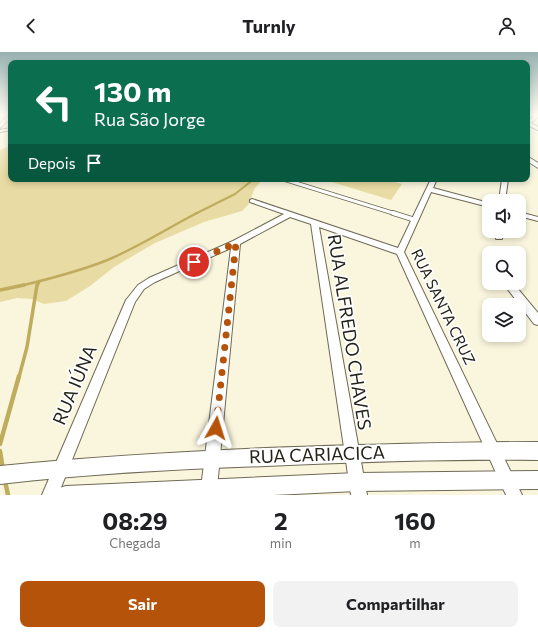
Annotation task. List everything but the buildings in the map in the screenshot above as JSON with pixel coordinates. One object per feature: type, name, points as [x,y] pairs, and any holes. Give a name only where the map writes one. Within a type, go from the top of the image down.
[{"type":"street","points":[[530,159],[538,166]]},
{"type":"street","points":[[400,252],[432,182]]},
{"type":"street","points":[[503,194],[505,182]]},
{"type":"street","points":[[429,189],[482,203]]},
{"type":"street","name":"RUA SANTA CRUZ","points":[[252,201],[400,252],[510,488]]},
{"type":"street","points":[[208,488],[236,243],[290,214]]},
{"type":"street","points":[[526,216],[538,219]]},
{"type":"street","name":"RUA ALFREDO CHAVES","points":[[314,222],[358,489]]},
{"type":"street","name":"RUA IÚNA","points":[[50,495],[131,300],[138,291],[152,280],[236,243]]},
{"type":"street","points":[[514,290],[538,321]]},
{"type":"street","name":"RUA CARIACICA","points":[[0,476],[61,468],[212,459],[352,453],[538,450]]},
{"type":"street","name":"RUA CARIACICA","points":[[66,495],[208,488],[510,488],[538,480]]},
{"type":"lane","points":[[293,182],[415,220]]},
{"type":"shaded area","points":[[8,147],[8,182],[260,182],[255,188],[248,205],[242,211],[204,222],[155,243],[114,267],[90,286],[66,301],[44,304],[32,299],[17,298],[0,302],[0,150]]},
{"type":"shaded area","points":[[332,182],[394,182],[402,184],[391,200]]},
{"type":"waterway","points":[[197,213],[235,194],[250,182]]},
{"type":"waterway","points":[[40,281],[73,272],[117,256],[197,213]]},
{"type":"waterway","points":[[24,285],[40,281]]},
{"type":"waterway","points":[[37,286],[40,281]]},
{"type":"waterway","points":[[0,290],[24,285]]},
{"type":"waterway","points":[[20,286],[24,285]]},
{"type":"waterway","points":[[19,377],[27,347],[37,285]]},
{"type":"waterway","points":[[0,444],[19,376]]},
{"type":"waterway","points":[[0,451],[3,470]]},
{"type":"waterway","points":[[5,481],[8,495]]},
{"type":"route","points":[[194,262],[236,243],[216,428]]}]
